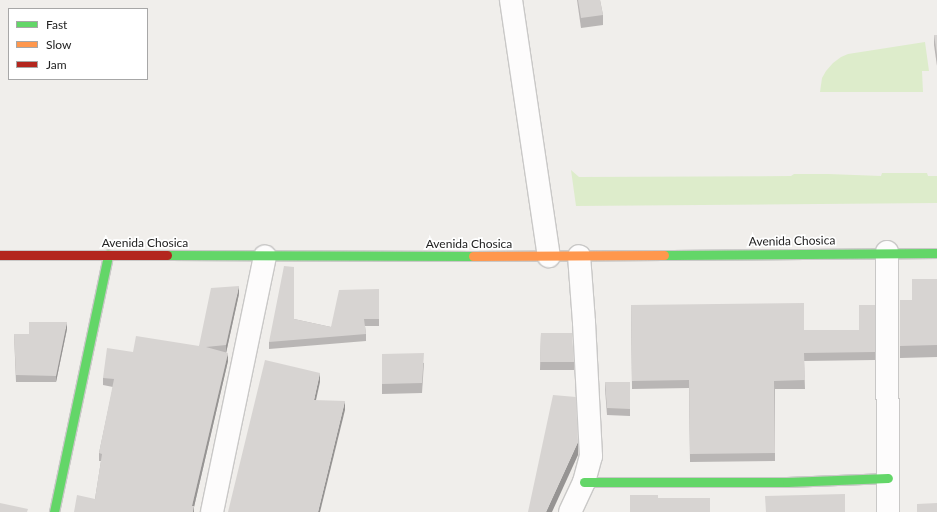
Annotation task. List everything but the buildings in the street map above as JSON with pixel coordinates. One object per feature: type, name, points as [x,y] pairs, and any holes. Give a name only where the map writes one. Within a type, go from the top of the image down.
[{"type":"main road","name":"Avenida Chosica","points":[[0,256],[579,256],[887,252],[937,253]]},
{"type":"main road","points":[[54,512],[108,256]]},
{"type":"main road","points":[[584,482],[787,482],[888,478]]},
{"type":"street","points":[[511,0],[549,256]]},
{"type":"street","points":[[887,252],[888,512]]},
{"type":"street","points":[[212,512],[265,256]]},
{"type":"street","points":[[570,512],[584,482],[590,456],[584,322],[579,256]]},
{"type":"green space","points":[[925,42],[929,71],[922,71],[923,92],[820,92],[822,78],[826,71],[841,57],[848,54]]},
{"type":"green space","points":[[571,170],[579,177],[791,176],[794,174],[881,176],[882,173],[927,173],[928,176],[937,176],[937,203],[576,206]]},
{"type":"traffic: fast","points":[[664,255],[937,253]]},
{"type":"traffic: fast","points":[[54,512],[108,255]]},
{"type":"traffic: fast","points":[[167,255],[473,256]]},
{"type":"traffic: fast","points":[[584,482],[787,482],[888,478]]},
{"type":"traffic: slow","points":[[473,256],[664,255]]},
{"type":"traffic: jam","points":[[0,255],[167,255]]}]
